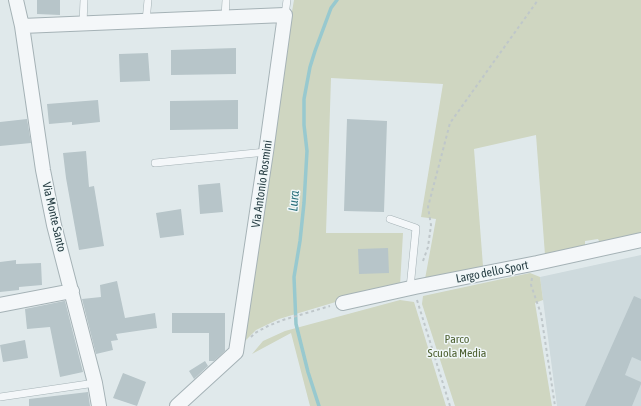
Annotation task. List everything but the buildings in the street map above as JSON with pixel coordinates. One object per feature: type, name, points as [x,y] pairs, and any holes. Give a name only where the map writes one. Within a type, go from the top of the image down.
[{"type":"street","name":"Via Monte Santo","points":[[16,0],[22,26],[43,170],[54,224],[95,382],[99,406]]},
{"type":"street","points":[[22,26],[285,14]]},
{"type":"street","name":"Via Antonio Rosmini","points":[[177,406],[236,352],[285,14]]},
{"type":"street","name":"Largo dello Sport","points":[[343,303],[412,287],[537,263],[641,240]]},
{"type":"street","points":[[0,304],[72,291]]},
{"type":"lane","points":[[84,0],[84,23]]},
{"type":"lane","points":[[146,20],[148,0]]},
{"type":"lane","points":[[225,17],[226,0]]},
{"type":"lane","points":[[285,14],[288,0]]},
{"type":"lane","points":[[155,163],[266,152]]},
{"type":"lane","points":[[390,219],[416,228],[412,287]]},
{"type":"lane","points":[[0,397],[95,382]]},
{"type":"path","points":[[422,267],[428,247],[431,225],[428,207],[450,123],[538,0]]},
{"type":"path","points":[[537,263],[537,272],[532,278],[531,285],[541,314],[556,406]]},
{"type":"path","points":[[412,287],[450,406]]},
{"type":"path","points":[[251,338],[255,333],[283,320],[343,303]]},
{"type":"shaded area","points":[[641,255],[641,406],[557,406],[540,277]]},
{"type":"green space","points":[[294,0],[641,0],[641,237],[601,245],[598,239],[585,241],[585,248],[545,255],[536,135],[474,149],[483,266],[425,279],[436,219],[421,217],[443,84],[331,78],[326,233],[403,233],[400,286],[339,301],[279,319],[256,330],[243,343],[285,52]]},
{"type":"green space","name":"Parco Scuola Media","points":[[530,273],[540,277],[543,300],[535,303],[552,406],[455,406],[422,304],[423,296]]},
{"type":"green space","points":[[400,300],[414,302],[446,406],[310,406],[291,333],[252,354],[263,341],[285,331]]},
{"type":"waterway","name":"Lura","points":[[319,406],[308,372],[296,324],[294,277],[304,203],[307,151],[304,125],[304,99],[310,67],[315,51],[331,8],[337,0]]}]
